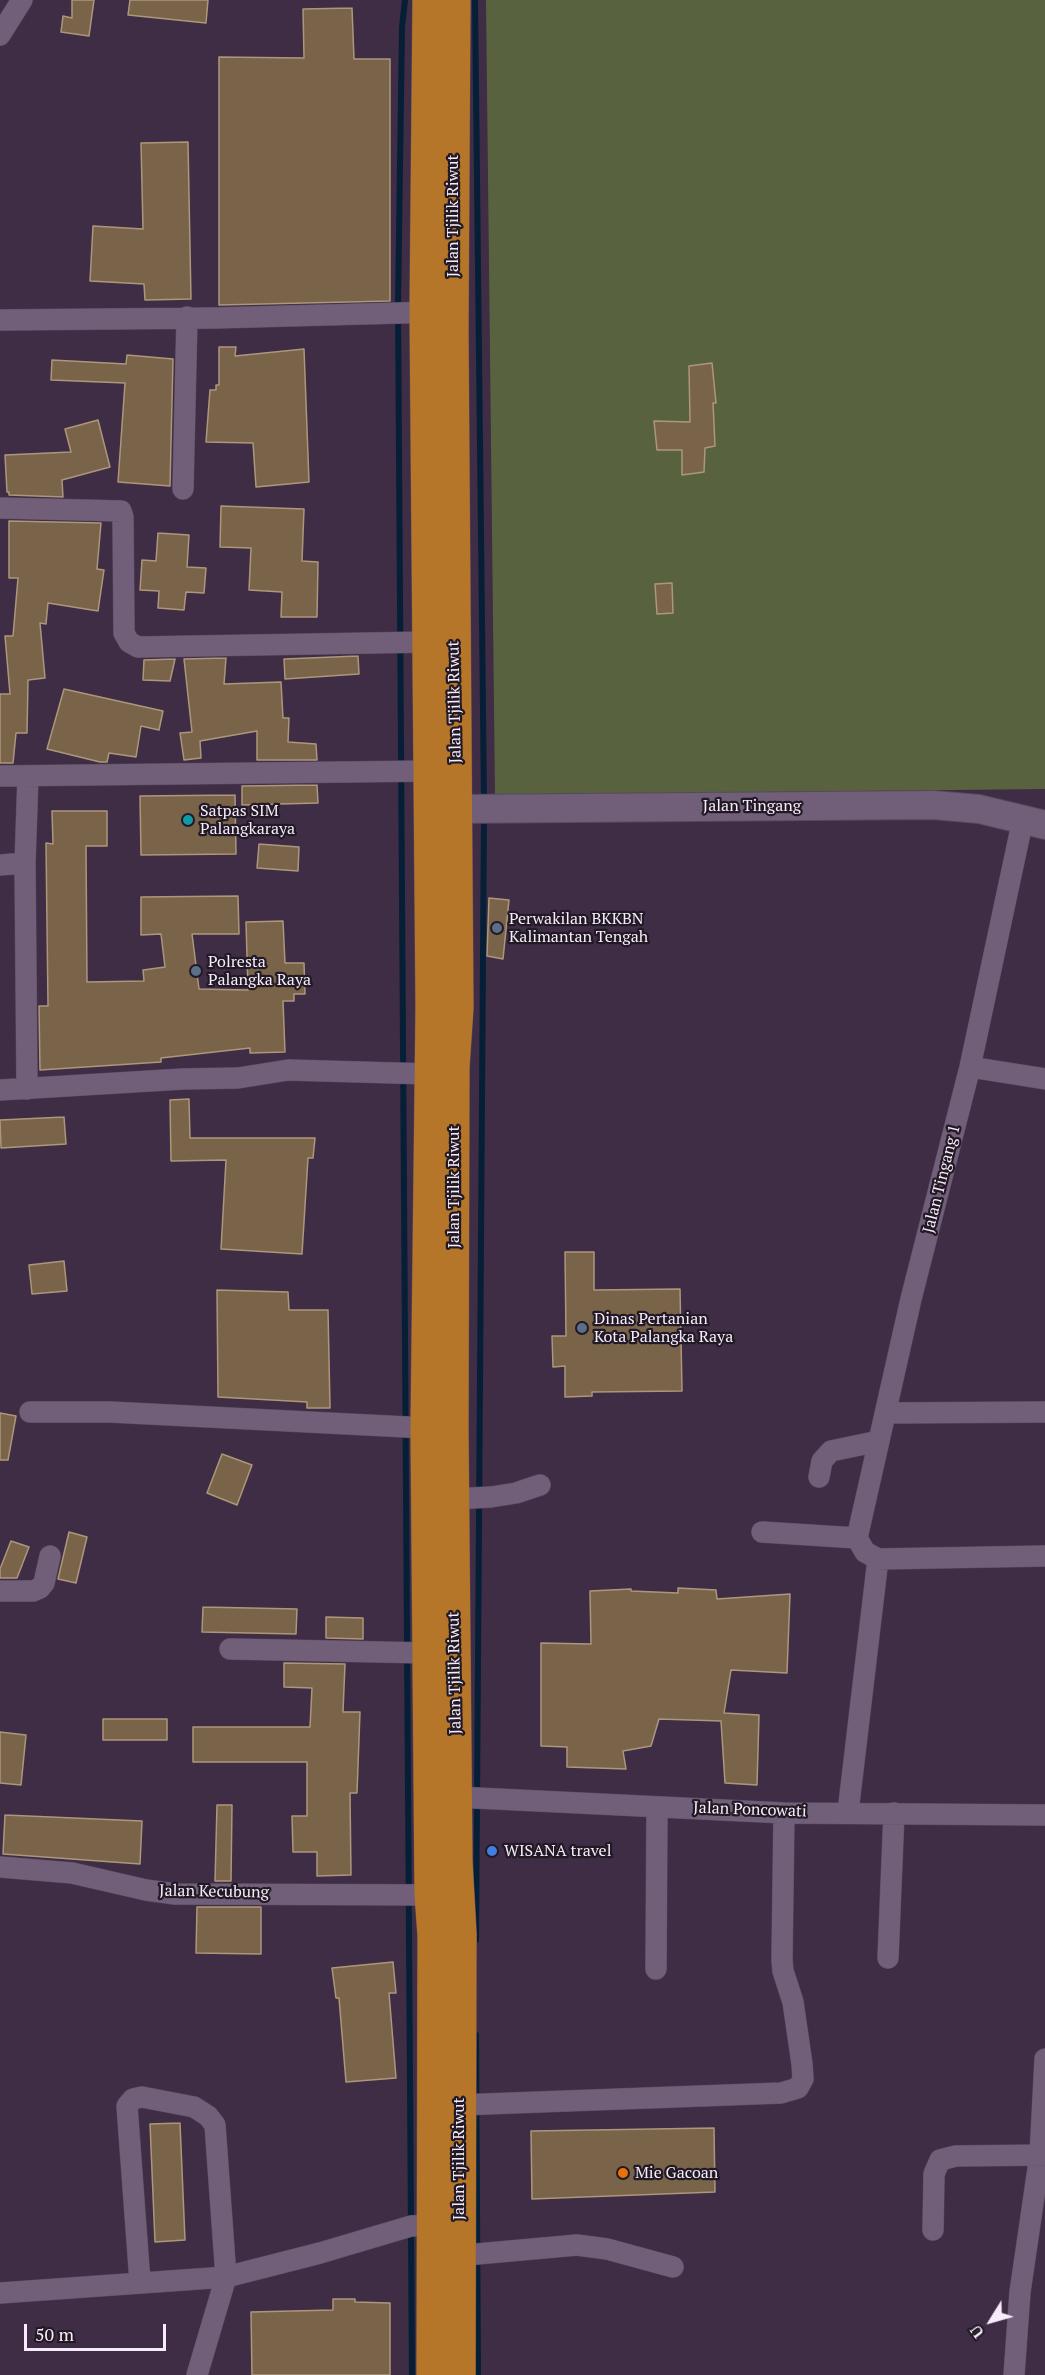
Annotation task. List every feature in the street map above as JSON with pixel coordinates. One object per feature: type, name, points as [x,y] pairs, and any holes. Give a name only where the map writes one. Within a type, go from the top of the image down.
[{"type":"highway","name":"Jalan Tjilik Riwut","points":[[429,0],[456,810],[457,1008],[438,1069],[427,1428],[429,1653],[459,2104],[459,2375]]},
{"type":"highway","name":"Jalan Tjilik Riwut","points":[[433,2375],[434,1935],[444,1896],[456,1797],[453,1499],[438,1069],[428,642],[439,312],[454,0]]},
{"type":"main road","name":"Jalan Tingang","points":[[456,810],[933,805],[979,810],[1034,822]]},
{"type":"street","points":[[0,35],[22,0]]},
{"type":"street","points":[[0,320],[439,312]]},
{"type":"street","points":[[183,489],[187,317]]},
{"type":"street","points":[[0,508],[121,511],[123,517],[124,633],[129,642],[138,647],[428,642]]},
{"type":"street","points":[[0,776],[431,771]]},
{"type":"street","points":[[27,1089],[24,864],[28,776]]},
{"type":"street","name":"Jalan Tingang 1","points":[[857,1538],[911,1299],[1034,822]]},
{"type":"street","points":[[0,864],[24,864]]},
{"type":"street","points":[[970,1067],[1045,1079]]},
{"type":"street","points":[[0,1090],[238,1078],[288,1070],[438,1069]]},
{"type":"street","points":[[30,1412],[110,1412],[427,1428]]},
{"type":"street","points":[[886,1413],[1045,1412]]},
{"type":"street","points":[[819,1478],[822,1461],[831,1451],[879,1441]]},
{"type":"street","points":[[453,1499],[516,1493],[540,1485]]},
{"type":"street","points":[[762,1532],[857,1538],[865,1552],[878,1559],[1045,1556]]},
{"type":"street","points":[[0,1591],[33,1591],[40,1588],[44,1583],[50,1556]]},
{"type":"street","points":[[848,1812],[878,1559]]},
{"type":"street","points":[[230,1649],[429,1653]]},
{"type":"street","name":"Jalan Poncowati","points":[[456,1797],[784,1813],[1045,1815]]},
{"type":"street","points":[[656,1969],[657,1807]]},
{"type":"street","points":[[459,2104],[781,2093],[798,2088],[803,2079],[802,2064],[793,2002],[783,1971],[782,1960],[784,1813]]},
{"type":"street","points":[[888,1958],[894,1813]]},
{"type":"street","name":"Jalan Kecubung","points":[[0,1867],[72,1873],[146,1890],[176,1894],[444,1896]]},
{"type":"street","points":[[1014,2375],[1020,2292],[1036,2251],[1043,2155],[1045,2059]]},
{"type":"street","points":[[140,2282],[127,2106],[132,2099],[142,2097],[194,2107],[208,2116],[214,2125],[226,2277],[197,2375]]},
{"type":"street","points":[[933,2230],[934,2174],[940,2160],[956,2156],[1043,2155]]},
{"type":"street","points":[[0,2293],[226,2277],[320,2253],[411,2226],[434,2225]]},
{"type":"street","points":[[459,2253],[477,2254],[577,2245],[607,2249],[673,2266]]},
{"type":"green space","points":[[486,0],[1045,0],[1045,789],[495,795]]},
{"type":"building","points":[[72,0],[94,0],[89,36],[61,32],[63,16],[72,18]]},
{"type":"building","points":[[130,0],[208,0],[206,23],[128,15]]},
{"type":"building","points":[[352,8],[354,59],[390,59],[390,301],[219,305],[219,57],[304,58],[303,9]]},
{"type":"building","points":[[188,142],[191,299],[145,300],[144,284],[90,281],[93,226],[143,229],[141,143]]},
{"type":"building","points":[[219,347],[236,347],[235,356],[304,349],[309,482],[256,487],[253,443],[206,442],[210,390],[216,390],[216,385],[219,385]]},
{"type":"building","points":[[127,355],[173,359],[170,486],[118,482],[125,383],[51,380],[52,360],[126,364]]},
{"type":"building","points":[[712,363],[716,403],[713,403],[715,446],[705,448],[704,472],[682,475],[682,450],[657,450],[654,421],[690,422],[689,366]]},
{"type":"building","points":[[98,420],[110,467],[62,480],[63,497],[9,495],[5,455],[71,452],[65,429]]},
{"type":"building","points":[[221,506],[304,509],[302,561],[318,562],[317,617],[281,617],[282,592],[249,590],[251,548],[220,547]]},
{"type":"building","points":[[9,521],[101,523],[97,569],[104,570],[98,611],[48,603],[46,624],[40,623],[45,678],[28,680],[27,733],[16,733],[13,763],[0,763],[0,694],[10,694],[5,636],[13,636],[18,578],[9,578]]},
{"type":"building","points":[[158,533],[189,535],[187,567],[206,568],[204,593],[186,592],[184,610],[158,608],[159,591],[140,590],[142,560],[156,561]]},
{"type":"building","points":[[672,583],[673,613],[657,614],[655,584]]},
{"type":"building","points":[[358,656],[359,674],[285,679],[284,659]]},
{"type":"building","points":[[226,658],[224,684],[281,682],[283,718],[289,718],[288,742],[316,744],[317,760],[257,760],[257,731],[200,741],[201,758],[184,760],[180,733],[192,732],[184,659]]},
{"type":"building","points":[[175,659],[170,681],[143,680],[144,660]]},
{"type":"building","points":[[64,689],[163,711],[159,730],[141,726],[136,757],[109,753],[107,762],[47,749]]},
{"type":"building","points":[[317,785],[318,803],[242,805],[242,786]]},
{"type":"building","name":"Satpas SIM Palangkaraya","points":[[235,795],[236,854],[141,855],[140,796]]},
{"type":"building","points":[[52,811],[107,811],[107,846],[86,846],[87,982],[144,981],[143,970],[165,967],[161,934],[141,935],[141,897],[238,896],[239,934],[192,934],[199,989],[248,990],[246,922],[283,921],[285,963],[304,963],[305,994],[294,994],[294,1001],[283,1001],[285,1052],[250,1053],[250,1048],[161,1058],[161,1062],[40,1070],[39,1006],[48,1006],[46,843],[53,844]]},
{"type":"building","points":[[259,844],[299,847],[298,871],[257,868]]},
{"type":"building","name":"Perwakilan BKKBN Kalimantan Tengah","points":[[489,898],[509,900],[503,959],[487,956]]},
{"type":"building","points":[[189,1099],[190,1138],[315,1138],[313,1158],[308,1158],[302,1254],[221,1249],[226,1160],[171,1161],[170,1100]]},
{"type":"building","points":[[64,1117],[66,1144],[1,1148],[0,1120]]},
{"type":"building","name":"Dinas Pertanian Kota Palangka Raya","points":[[565,1252],[594,1252],[594,1290],[680,1289],[682,1391],[592,1392],[592,1396],[565,1397],[565,1366],[553,1367],[552,1336],[566,1336]]},
{"type":"building","points":[[64,1261],[67,1291],[32,1294],[29,1265]]},
{"type":"building","points":[[217,1290],[288,1292],[289,1310],[328,1310],[330,1408],[307,1408],[307,1402],[218,1397]]},
{"type":"building","points":[[0,1413],[16,1416],[8,1460],[0,1460]]},
{"type":"building","points":[[222,1454],[252,1465],[237,1505],[207,1493]]},
{"type":"building","points":[[69,1532],[87,1537],[76,1583],[58,1579]]},
{"type":"building","points":[[11,1541],[29,1547],[17,1578],[0,1578],[0,1569]]},
{"type":"building","points":[[678,1588],[716,1590],[717,1599],[790,1594],[787,1673],[731,1670],[724,1713],[759,1715],[757,1785],[725,1783],[721,1721],[659,1719],[651,1746],[623,1751],[626,1769],[567,1767],[567,1747],[541,1746],[541,1643],[591,1644],[590,1591],[631,1589],[631,1591],[678,1593]]},
{"type":"building","points":[[203,1607],[297,1609],[296,1634],[202,1632]]},
{"type":"building","points":[[326,1617],[363,1618],[363,1639],[326,1638]]},
{"type":"building","points":[[284,1663],[345,1664],[343,1712],[360,1712],[357,1793],[350,1793],[351,1875],[317,1876],[317,1852],[293,1852],[292,1816],[307,1816],[307,1762],[193,1762],[193,1727],[310,1727],[312,1688],[284,1687]]},
{"type":"building","points":[[103,1719],[167,1719],[167,1740],[103,1740]]},
{"type":"building","points":[[0,1732],[26,1735],[21,1785],[0,1783]]},
{"type":"building","points":[[217,1805],[232,1805],[231,1881],[215,1881]]},
{"type":"building","points":[[5,1815],[142,1821],[140,1864],[3,1854]]},
{"type":"building","points":[[197,1907],[261,1907],[261,1954],[196,1953]]},
{"type":"building","points":[[393,1962],[396,1993],[389,1993],[396,2078],[346,2082],[339,1998],[336,1998],[332,1968]]},
{"type":"building","points":[[180,2123],[185,2240],[155,2242],[150,2124]]},
{"type":"building","name":"Mie Gacoan","points":[[714,2128],[715,2192],[532,2199],[531,2131]]},
{"type":"building","points":[[333,2299],[390,2303],[390,2375],[252,2375],[251,2312],[333,2310]]},
{"type":"waterway","points":[[405,0],[402,27],[398,305],[412,2375]]},
{"type":"waterway","points":[[475,0],[484,800]]},
{"type":"waterway","points":[[476,1940],[484,817]]},
{"type":"waterway","points":[[476,2035],[478,2375]]},
{"type":"place","name":"Satpas SIM Palangkaraya","points":[[188,820]]},
{"type":"place","name":"Perwakilan BKKBN Kalimantan Tengah","points":[[497,928]]},
{"type":"place","name":"Polresta Palangka Raya","points":[[196,971]]},
{"type":"place","name":"Dinas Pertanian Kota Palangka Raya","points":[[582,1328]]},
{"type":"place","name":"WISANA travel","points":[[492,1851]]},
{"type":"place","name":"Mie Gacoan","points":[[623,2173]]}]
